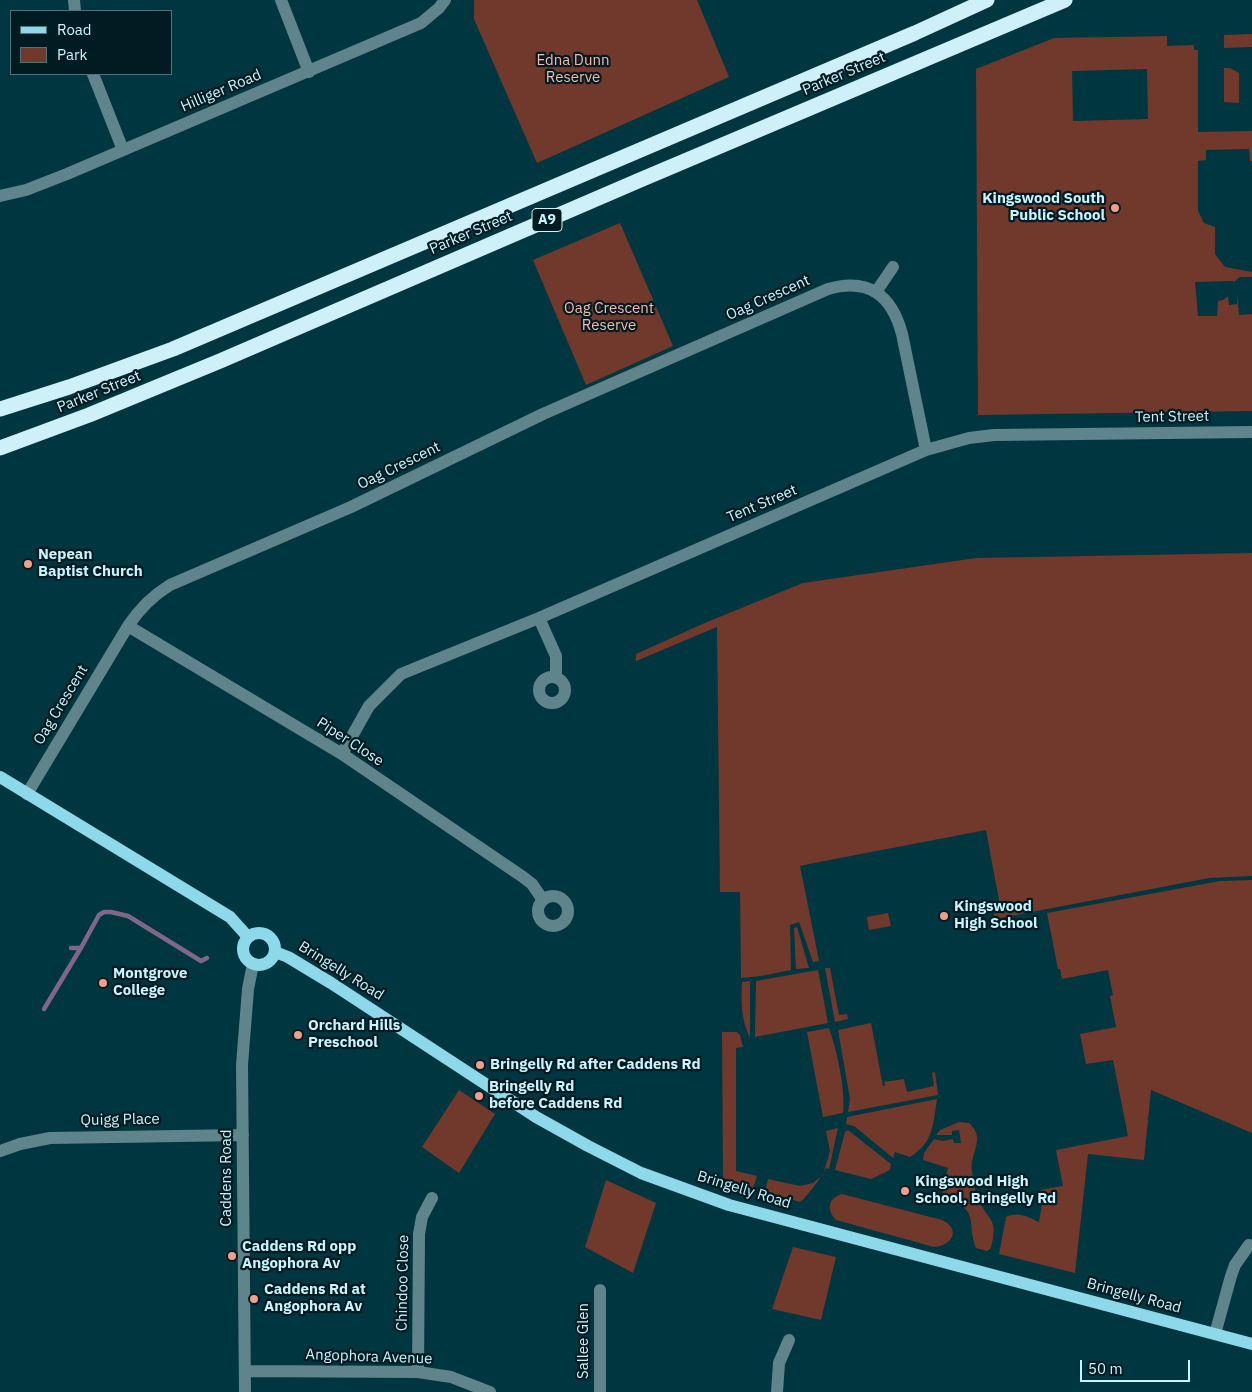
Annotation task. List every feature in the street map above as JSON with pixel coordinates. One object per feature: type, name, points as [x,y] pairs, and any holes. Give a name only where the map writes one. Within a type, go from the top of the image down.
[{"type":"highway","name":"Parker Street","points":[[0,409],[69,387],[173,349],[914,33],[987,0]]},
{"type":"highway","name":"Parker Street","points":[[0,448],[89,415],[220,361],[1066,0]]},
{"type":"main road","points":[[0,777],[230,917],[248,936]]},
{"type":"main road","points":[[259,933],[273,941],[275,952],[269,962],[253,964],[245,957],[243,952],[248,936],[259,933]]},
{"type":"main road","name":"Bringelly Road","points":[[275,952],[288,957],[331,983],[536,1117],[641,1173],[729,1205],[1252,1344]]},
{"type":"street","points":[[280,0],[309,72]]},
{"type":"street","name":"Hilliger Road","points":[[0,196],[26,190],[309,72],[421,23],[445,0]]},
{"type":"street","points":[[94,75],[123,150]]},
{"type":"street","points":[[893,267],[876,292],[886,300],[898,320],[926,450]]},
{"type":"street","name":"Oag Crescent","points":[[27,794],[139,609],[149,599],[170,585],[351,507],[543,414],[828,289],[850,285],[868,288],[876,292]]},
{"type":"street","name":"Tent Street","points":[[342,754],[369,706],[401,674],[539,618],[926,450],[969,438],[994,436],[1252,432]]},
{"type":"street","points":[[539,618],[556,656],[556,677]]},
{"type":"street","name":"Piper Close","points":[[128,626],[342,754],[523,877],[532,884],[543,900]]},
{"type":"street","name":"Caddens Road","points":[[245,1392],[242,1065],[248,989],[253,964]]},
{"type":"street","name":"Quigg Place","points":[[0,1151],[20,1144],[50,1138],[243,1134]]},
{"type":"street","name":"Chindoo Close","points":[[418,1372],[419,1234],[422,1217],[432,1198]]},
{"type":"street","points":[[1215,1334],[1235,1265],[1249,1245]]},
{"type":"street","name":"Sallee Glen","points":[[600,1290],[600,1392]]},
{"type":"street","points":[[777,1392],[779,1363],[789,1340]]},
{"type":"street","name":"Angophora Avenue","points":[[245,1371],[418,1372],[451,1377],[490,1392]]},
{"type":"green space","name":"Edna Dunn Reserve","points":[[474,0],[697,0],[729,77],[537,163],[474,19]]},
{"type":"green space","points":[[1252,34],[1252,47],[1224,48],[1224,35]]},
{"type":"green space","name":"Kingswood South Public School","points":[[1167,36],[1167,46],[1194,45],[1194,50],[1198,50],[1198,132],[1252,131],[1252,161],[1250,161],[1249,149],[1206,150],[1206,160],[1198,161],[1198,211],[1204,223],[1215,227],[1215,254],[1225,267],[1252,272],[1252,277],[1240,277],[1234,282],[1195,282],[1198,316],[1217,316],[1218,301],[1228,296],[1229,305],[1237,304],[1237,293],[1239,315],[1252,314],[1252,411],[978,415],[976,69],[1054,38]],"holes":[[[1147,69],[1148,119],[1073,121],[1072,71]]]},
{"type":"green space","points":[[1224,68],[1230,68],[1239,73],[1239,103],[1224,102]]},
{"type":"green space","name":"Oag Crescent Reserve","points":[[620,223],[673,346],[586,385],[533,260]]},
{"type":"green space","points":[[1252,553],[1252,876],[1209,878],[995,919],[994,912],[1001,911],[986,830],[814,863],[800,866],[819,961],[813,962],[799,922],[790,925],[791,970],[741,978],[740,892],[720,892],[717,627],[636,661],[636,654],[707,622],[803,583],[976,558]]},
{"type":"green space","points":[[1252,880],[1252,1133],[1151,1090],[1144,1160],[1088,1154],[1075,1273],[999,1254],[1006,1217],[1019,1215],[1039,1222],[1042,1204],[1040,1190],[1063,1186],[1056,1150],[1128,1136],[1113,1060],[1086,1064],[1080,1034],[1116,1027],[1110,996],[1113,995],[1108,970],[1062,979],[1060,969],[1058,969],[1047,913],[1220,881]]},
{"type":"green space","points":[[888,913],[891,926],[869,930],[867,917]]},
{"type":"green space","points":[[797,927],[809,968],[796,969],[794,928]]},
{"type":"green space","points":[[825,968],[830,968],[839,1015],[847,1014],[848,1019],[835,1022]]},
{"type":"green space","points":[[818,970],[828,1023],[755,1037],[756,981]]},
{"type":"green space","points":[[750,981],[750,1038],[742,1011],[742,982]]},
{"type":"green space","points":[[871,1023],[883,1086],[885,1086],[884,1082],[904,1079],[907,1092],[934,1086],[932,1073],[935,1072],[938,1095],[848,1112],[850,1099],[838,1030]]},
{"type":"green space","points":[[829,1028],[840,1070],[844,1104],[843,1113],[823,1117],[807,1032]]},
{"type":"green space","points":[[722,1032],[737,1032],[740,1035],[743,1047],[736,1048],[736,1171],[757,1176],[753,1188],[723,1178]]},
{"type":"green space","points":[[459,1090],[495,1114],[459,1173],[422,1147]]},
{"type":"green space","points":[[937,1099],[933,1124],[928,1139],[910,1157],[895,1152],[893,1158],[854,1126],[846,1124],[847,1117]]},
{"type":"green space","points":[[959,1122],[969,1123],[977,1135],[972,1164],[976,1194],[992,1222],[994,1232],[991,1248],[987,1251],[976,1248],[968,1212],[956,1203],[944,1199],[942,1190],[948,1168],[923,1160],[924,1153],[934,1139],[943,1141],[953,1139],[954,1143],[961,1143],[959,1130],[952,1131],[952,1135],[936,1135],[940,1130]]},
{"type":"green space","points":[[838,1128],[829,1169],[826,1168],[824,1172],[830,1151],[826,1131]]},
{"type":"green space","points":[[848,1130],[891,1164],[890,1170],[871,1179],[835,1170],[845,1132]]},
{"type":"green space","points":[[821,1177],[800,1202],[765,1191],[768,1179],[800,1186],[813,1183]]},
{"type":"green space","points":[[606,1180],[656,1203],[633,1273],[585,1247]]},
{"type":"green space","points":[[842,1194],[942,1220],[951,1228],[952,1236],[946,1243],[934,1247],[836,1220],[831,1212],[830,1205],[834,1198]]},
{"type":"green space","points":[[793,1247],[836,1257],[821,1320],[772,1309]]},
{"type":"waterway","points":[[44,1009],[99,915],[104,912],[128,916],[201,961],[207,958]]},
{"type":"waterway","points":[[71,948],[81,948]]},
{"type":"place","name":"Kingswood South Public School","points":[[1115,208]]},
{"type":"place","name":"Nepean Baptist Church","points":[[28,564]]},
{"type":"place","name":"Kingswood High School","points":[[944,916]]},
{"type":"place","name":"Montgrove College","points":[[103,983]]},
{"type":"place","name":"Orchard Hills Preschool","points":[[298,1035]]},
{"type":"place","name":"Bringelly Rd after Caddens Rd","points":[[480,1065]]},
{"type":"place","name":"Bringelly Rd before Caddens Rd","points":[[479,1096]]},
{"type":"place","name":"Kingswood High School, Bringelly Rd","points":[[905,1191]]},
{"type":"place","name":"Caddens Rd opp Angophora Av","points":[[232,1256]]},
{"type":"place","name":"Caddens Rd at Angophora Av","points":[[254,1299]]}]
